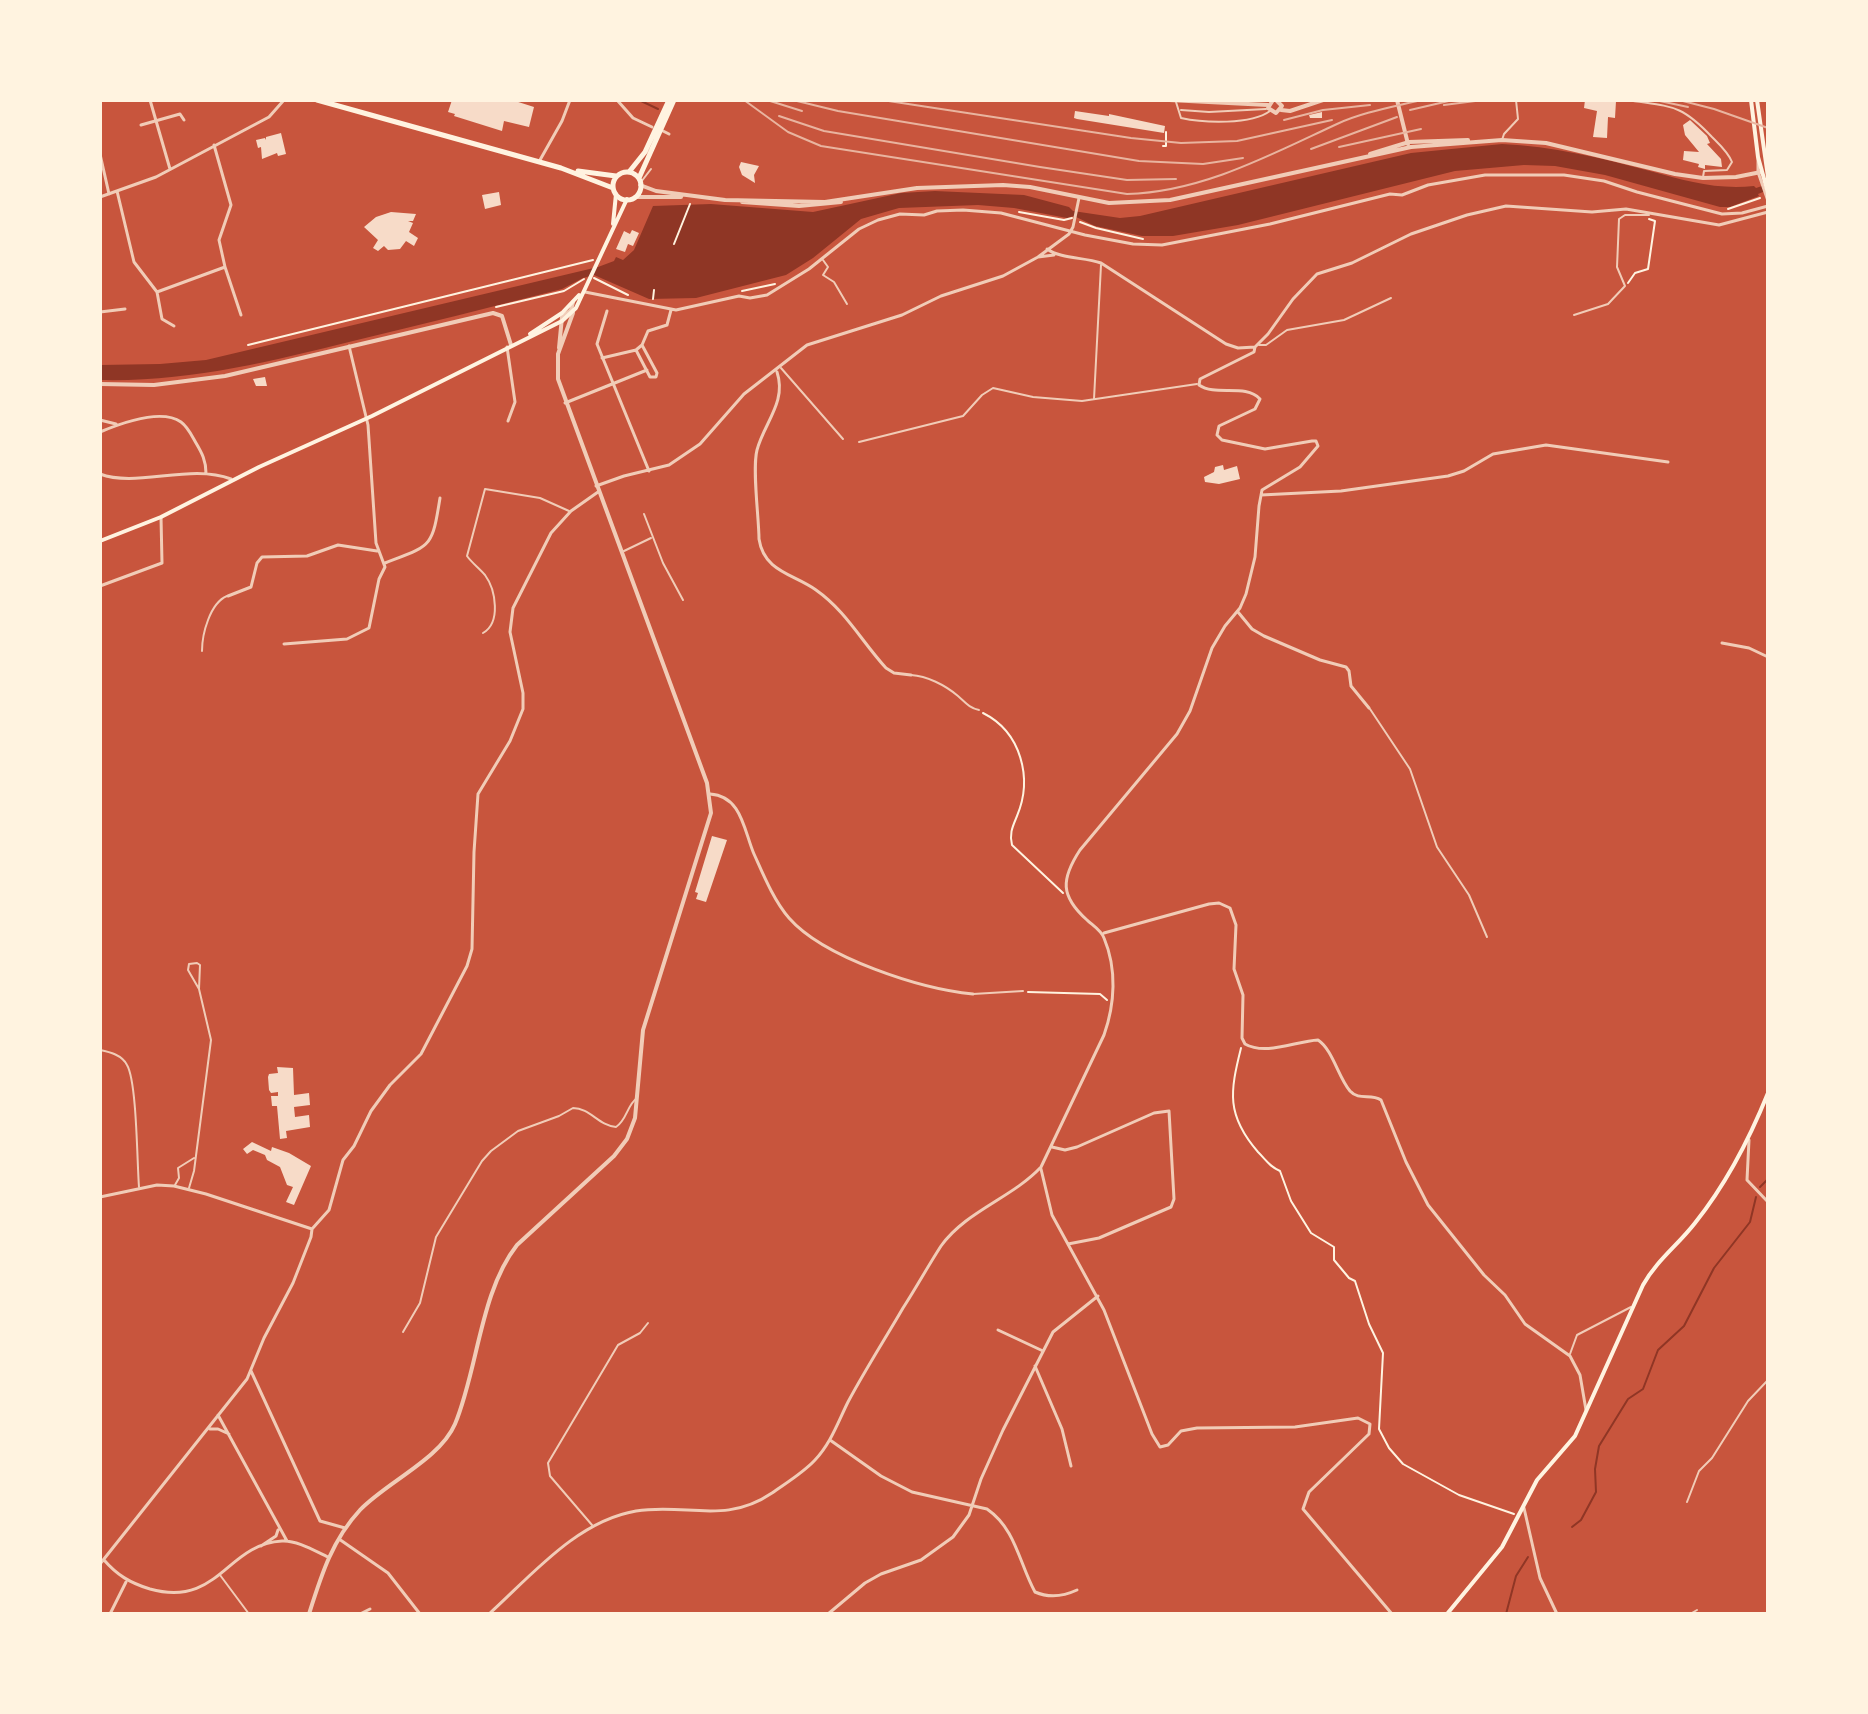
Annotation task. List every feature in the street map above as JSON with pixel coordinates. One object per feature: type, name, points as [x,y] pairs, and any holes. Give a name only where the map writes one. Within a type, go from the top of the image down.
[{"type":"main road","points":[[317,100],[564,169],[627,199],[635,197],[671,101]]},
{"type":"main road","points":[[1754,100],[1764,160]]},
{"type":"main road","points":[[564,169],[617,176],[628,172],[645,152],[671,101]]},
{"type":"main road","points":[[1759,136],[1758,157],[1768,193]]},
{"type":"main road","points":[[628,172],[640,182]]},
{"type":"main road","points":[[613,226],[617,176]]},
{"type":"main road","points":[[100,541],[161,517],[562,321],[573,313],[627,199]]},
{"type":"main road","points":[[509,346],[550,322],[583,290]]},
{"type":"main road","points":[[1447,1614],[1496,1556],[1537,1480],[1575,1436],[1632,1306],[1652,1270],[1703,1213],[1749,1140],[1768,1093]]},
{"type":"street","points":[[150,100],[170,169]]},
{"type":"street","points":[[100,197],[170,169],[269,117],[284,100]]},
{"type":"street","points":[[539,162],[570,100]]},
{"type":"street","points":[[617,100],[633,118],[652,127]]},
{"type":"street","points":[[1169,100],[1269,108],[1276,113],[1323,100]]},
{"type":"street","points":[[1397,100],[1410,145]]},
{"type":"street","points":[[1502,140],[1518,119],[1516,100]]},
{"type":"street","points":[[1627,100],[1680,109],[1702,126],[1729,154],[1732,162],[1727,170],[1704,171],[1703,178]]},
{"type":"street","points":[[1176,101],[1181,118],[1200,122],[1264,115],[1279,101],[1281,110]]},
{"type":"street","points":[[1180,110],[1209,112],[1269,108]]},
{"type":"street","points":[[141,125],[180,114],[184,120]]},
{"type":"street","points":[[663,131],[669,134]]},
{"type":"street","points":[[1361,158],[1410,145],[1502,140],[1543,142],[1575,148],[1675,174],[1703,178],[1763,174]]},
{"type":"street","points":[[214,145],[231,205],[219,240],[241,315]]},
{"type":"street","points":[[651,169],[640,182],[656,191],[725,200],[825,202],[917,188],[1003,185],[1041,189],[1079,200],[1109,203],[1181,198],[1391,152],[1410,145]]},
{"type":"street","points":[[100,154],[109,194]]},
{"type":"street","points":[[1764,160],[1768,201]]},
{"type":"street","points":[[583,290],[671,310],[739,296],[767,295],[822,259],[859,229],[898,215],[924,215],[937,211],[1001,213],[1133,244],[1171,244],[1318,214],[1390,194],[1402,195],[1412,189],[1457,179],[1507,173],[1598,179],[1722,214],[1742,213],[1768,206]]},
{"type":"street","points":[[1763,174],[1768,186]]},
{"type":"street","points":[[117,191],[134,262],[157,292],[162,319],[174,326]]},
{"type":"street","points":[[635,197],[700,197]]},
{"type":"street","points":[[596,486],[669,465],[695,447],[744,394],[807,345],[911,311],[941,296],[1010,273],[1038,257],[1072,229],[1079,200]]},
{"type":"street","points":[[1198,384],[1203,375],[1254,352],[1293,299],[1317,274],[1352,263],[1385,245],[1455,218],[1506,206],[1592,212],[1623,208],[1719,225],[1768,212]]},
{"type":"street","points":[[1574,315],[1608,304],[1626,285],[1617,267],[1619,219],[1625,215],[1648,215],[1652,212]]},
{"type":"street","points":[[1047,249],[1101,263],[1226,344],[1238,348],[1266,345],[1282,332],[1293,328],[1344,320],[1391,298]]},
{"type":"street","points":[[1038,257],[1058,254]]},
{"type":"street","points":[[822,259],[828,267],[823,275],[834,282],[847,304]]},
{"type":"street","points":[[1094,400],[1101,263]]},
{"type":"street","points":[[157,292],[225,267]]},
{"type":"street","points":[[309,1614],[328,1557],[346,1528],[376,1496],[435,1450],[450,1433],[468,1382],[496,1281],[505,1262],[517,1245],[621,1148],[635,1118],[643,1030],[711,813],[710,794],[558,379],[562,321],[573,302]]},
{"type":"street","points":[[100,312],[125,309]]},
{"type":"street","points":[[602,358],[636,350],[642,345],[648,331],[668,323],[671,310]]},
{"type":"street","points":[[607,311],[597,340],[649,471]]},
{"type":"street","points":[[100,384],[152,385],[225,376],[493,313],[502,316],[509,346],[515,398],[511,420],[508,421]]},
{"type":"street","points":[[558,354],[573,313]]},
{"type":"street","points":[[636,350],[651,378],[657,375],[642,345]]},
{"type":"street","points":[[284,644],[347,639],[369,628],[385,563],[377,551],[367,418],[349,346]]},
{"type":"street","points":[[778,369],[843,439]]},
{"type":"street","points":[[778,369],[777,405],[757,450],[756,460],[762,553],[774,567],[817,590],[852,624],[886,668],[894,673],[927,678],[943,686],[971,708],[979,710]]},
{"type":"street","points":[[565,403],[647,370]]},
{"type":"street","points":[[489,1614],[575,1538],[593,1526],[636,1511],[744,1508],[769,1495],[812,1464],[830,1440],[861,1379],[943,1244],[966,1222],[1041,1167],[1112,1014],[1113,975],[1102,934],[1078,912],[1065,893],[1071,867],[1080,850],[1180,729],[1212,648],[1238,612],[1250,579],[1261,495],[1265,487],[1300,467],[1317,447],[1317,442],[1265,449],[1222,440],[1217,435],[1219,426],[1255,409],[1259,397],[1247,391],[1206,389],[1198,384],[1094,400],[1033,397],[993,388],[963,416],[859,442]]},
{"type":"street","points":[[100,432],[116,424],[158,417],[181,422],[198,446],[209,473],[224,485]]},
{"type":"street","points":[[100,420],[116,424]]},
{"type":"street","points":[[1261,495],[1318,493],[1448,476],[1464,471],[1493,454],[1546,445],[1668,462]]},
{"type":"street","points":[[100,474],[117,477],[209,473],[233,480]]},
{"type":"street","points":[[483,633],[490,628],[495,616],[494,600],[484,575],[467,556],[485,489],[540,498],[569,512]]},
{"type":"street","points":[[278,1528],[276,1536],[197,1590],[176,1593],[145,1587],[118,1576],[102,1562],[251,1371],[264,1338],[293,1283],[312,1229],[329,1210],[343,1160],[390,1085],[421,1054],[467,966],[472,949],[478,794],[517,729],[523,709],[523,693],[510,632],[513,608],[551,533],[569,512],[598,492]]},
{"type":"street","points":[[385,563],[421,550],[430,542],[440,498]]},
{"type":"street","points":[[644,514],[652,538],[683,600]]},
{"type":"street","points":[[100,586],[162,563],[161,517]]},
{"type":"street","points":[[621,552],[652,538]]},
{"type":"street","points":[[202,651],[202,642],[219,600],[251,587],[257,563],[262,557],[307,556],[338,545],[377,551]]},
{"type":"street","points":[[1238,612],[1252,629],[1267,638],[1346,667],[1351,686],[1410,769],[1437,847],[1469,895],[1487,937]]},
{"type":"street","points":[[1722,643],[1749,648],[1768,657]]},
{"type":"street","points":[[710,794],[725,797],[739,811],[754,854],[789,918],[831,949],[901,979],[973,994],[1023,991]]},
{"type":"street","points":[[1102,934],[1209,904],[1219,903],[1228,907],[1236,925],[1234,969],[1243,995],[1242,1038],[1245,1044],[1254,1048],[1313,1040],[1324,1043],[1338,1074],[1352,1094],[1358,1097],[1375,1096],[1381,1100],[1418,1189],[1446,1230],[1505,1295],[1525,1324],[1570,1356],[1580,1375],[1586,1410]]},
{"type":"street","points":[[189,1189],[211,1040],[199,989],[200,965],[189,964],[188,970],[199,989]]},
{"type":"street","points":[[100,1050],[119,1056],[129,1067],[139,1189]]},
{"type":"street","points":[[403,1332],[420,1303],[436,1237],[491,1151],[524,1128],[573,1108],[579,1107],[610,1127],[616,1127],[638,1097]]},
{"type":"street","points":[[1052,1147],[1070,1149],[1154,1113],[1169,1111],[1174,1199],[1171,1207],[1100,1237],[1067,1245]]},
{"type":"street","points":[[1749,1140],[1747,1180],[1768,1202]]},
{"type":"street","points":[[174,1186],[179,1178],[178,1168],[195,1157]]},
{"type":"street","points":[[1041,1167],[1049,1206],[1067,1245],[1098,1296],[1152,1434],[1160,1447],[1168,1445],[1181,1431],[1194,1428],[1295,1427],[1358,1418],[1370,1424],[1369,1434],[1309,1492],[1303,1509],[1392,1614]]},
{"type":"street","points":[[1032,1176],[1045,1184]]},
{"type":"street","points":[[100,1196],[157,1185],[174,1186],[312,1229]]},
{"type":"street","points":[[828,1614],[881,1574],[936,1552],[965,1523],[981,1479],[1053,1332],[1098,1296]]},
{"type":"street","points":[[1570,1356],[1577,1335],[1632,1306]]},
{"type":"street","points":[[593,1526],[550,1476],[548,1463],[618,1345],[640,1333],[648,1323]]},
{"type":"street","points":[[998,1330],[1043,1351]]},
{"type":"street","points":[[1035,1366],[1062,1429],[1071,1466]]},
{"type":"street","points":[[251,1371],[320,1521],[346,1528]]},
{"type":"street","points":[[1687,1502],[1699,1471],[1712,1458],[1748,1401],[1768,1380]]},
{"type":"street","points":[[218,1415],[287,1541],[328,1557]]},
{"type":"street","points":[[1768,1418],[1768,1426]]},
{"type":"street","points":[[207,1430],[218,1429],[229,1434]]},
{"type":"street","points":[[830,1440],[881,1476],[912,1492],[987,1509],[1006,1526],[1035,1592],[1048,1596],[1077,1590]]},
{"type":"street","points":[[1522,1507],[1540,1578],[1557,1614]]},
{"type":"street","points":[[339,1539],[388,1573],[420,1614]]},
{"type":"street","points":[[254,1549],[287,1541]]},
{"type":"street","points":[[220,1575],[249,1614]]},
{"type":"street","points":[[110,1614],[127,1580]]},
{"type":"street","points":[[360,1614],[370,1609]]},
{"type":"street","points":[[1690,1614],[1697,1610]]},
{"type":"path","points":[[1163,146],[1166,146],[1166,132]]},
{"type":"path","points":[[1722,210],[1762,197],[1761,194]]},
{"type":"path","points":[[674,244],[690,204]]},
{"type":"path","points":[[1009,210],[1064,220],[1072,217]]},
{"type":"path","points":[[1078,218],[1096,228],[1152,240]]},
{"type":"path","points":[[1626,285],[1635,273],[1648,269],[1655,220]]},
{"type":"path","points":[[248,345],[596,261]]},
{"type":"path","points":[[594,278],[632,298]]},
{"type":"path","points":[[494,308],[564,291],[584,279]]},
{"type":"path","points":[[765,286],[775,283]]},
{"type":"path","points":[[652,305],[654,290]]},
{"type":"path","points":[[979,710],[1015,743],[1024,768],[1025,787],[1010,836],[1012,845],[1065,893]]},
{"type":"path","points":[[1023,991],[1100,994],[1106,999],[1112,1014]]},
{"type":"path","points":[[1242,1038],[1231,1086],[1235,1112],[1249,1143],[1271,1168],[1280,1171],[1291,1201],[1311,1233],[1334,1247],[1334,1260],[1355,1281],[1369,1324],[1383,1353],[1379,1423],[1383,1438],[1408,1467],[1437,1480],[1459,1495],[1518,1517]]},
{"type":"shaded area","points":[[1502,144],[1576,153],[1702,184],[1756,188],[1768,184],[1768,190],[1730,207],[1720,207],[1605,175],[1555,166],[1524,165],[1455,171],[1238,225],[1173,236],[1142,236],[1095,226],[1074,216],[1067,218],[1014,208],[978,205],[899,208],[861,219],[813,258],[786,275],[696,298],[649,299],[594,275],[562,289],[259,363],[165,378],[100,380],[100,365],[206,360],[598,267],[614,261],[616,257],[623,260],[634,250],[653,206],[711,204],[813,212],[901,193],[935,191],[1024,195],[1069,207],[1073,211],[1120,218],[1140,216],[1411,153]]},
{"type":"building","points":[[452,100],[512,100],[534,107],[529,127],[504,121],[502,131],[454,116],[448,112]]},
{"type":"building","points":[[1585,100],[1616,101],[1615,118],[1608,117],[1607,138],[1593,137],[1597,111],[1584,108]]},
{"type":"building","points":[[1075,111],[1109,114],[1165,126],[1164,133],[1077,119],[1074,118]]},
{"type":"building","points":[[1322,112],[1322,118],[1310,118],[1309,115]]},
{"type":"building","points":[[1690,120],[1707,136],[1710,143],[1707,144],[1721,159],[1722,167],[1705,165],[1705,169],[1683,160],[1684,151],[1699,152],[1685,135],[1683,125]]},
{"type":"building","points":[[281,133],[286,154],[278,156],[277,153],[262,159],[261,147],[258,148],[256,140],[266,140],[266,137]]},
{"type":"building","points":[[741,162],[759,166],[754,175],[755,183],[742,175]]},
{"type":"building","points":[[499,192],[501,205],[485,209],[482,195]]},
{"type":"building","points":[[391,212],[416,214],[413,221],[408,221],[413,223],[409,232],[418,238],[414,246],[406,241],[400,249],[388,250],[384,246],[378,251],[373,248],[378,240],[364,227],[376,217]]},
{"type":"building","points":[[632,230],[639,233],[633,246],[628,244],[625,252],[616,249],[624,231],[630,234]]},
{"type":"building","points":[[265,377],[267,386],[256,386],[253,379]]},
{"type":"building","points":[[1223,465],[1224,470],[1237,466],[1240,479],[1219,484],[1205,482],[1204,477],[1214,472],[1215,467]]},
{"type":"building","points":[[712,836],[727,840],[706,902],[696,899],[698,893],[695,892]]},
{"type":"building","points":[[277,1067],[293,1068],[294,1095],[309,1093],[310,1105],[294,1107],[295,1117],[309,1115],[310,1127],[286,1131],[287,1138],[280,1139],[277,1106],[272,1106],[271,1096],[278,1096],[278,1092],[271,1093],[269,1090],[268,1077],[269,1074],[278,1073]]},
{"type":"building","points":[[252,1142],[271,1151],[272,1147],[289,1153],[311,1166],[294,1205],[286,1202],[293,1187],[287,1185],[280,1167],[267,1160],[265,1155],[253,1150],[247,1154],[243,1149]]},
{"type":"waterway","points":[[639,100],[658,109]]},
{"type":"waterway","points":[[1760,1187],[1768,1179]]},
{"type":"waterway","points":[[1572,1527],[1581,1520],[1596,1492],[1595,1469],[1599,1446],[1628,1399],[1643,1389],[1658,1350],[1684,1326],[1714,1268],[1750,1222],[1756,1197]]},
{"type":"waterway","points":[[1506,1614],[1516,1576],[1528,1557]]},
{"type":"railway","points":[[744,100],[788,132],[821,146],[1127,194],[1155,192],[1209,179],[1347,120],[1421,100]]},
{"type":"railway","points":[[767,100],[802,111]]},
{"type":"railway","points":[[793,100],[838,111],[1139,161],[1203,164],[1243,158]]},
{"type":"railway","points":[[882,100],[1181,143],[1237,141],[1332,120]]},
{"type":"railway","points":[[1410,110],[1453,100]]},
{"type":"railway","points":[[1444,105],[1483,100]]},
{"type":"railway","points":[[1655,100],[1688,107]]},
{"type":"railway","points":[[1679,100],[1768,128]]},
{"type":"railway","points":[[1284,120],[1323,110],[1370,105]]},
{"type":"railway","points":[[779,116],[824,131],[1040,167],[1127,180],[1176,179]]},
{"type":"railway","points":[[1311,149],[1397,117]]},
{"type":"railway","points":[[1339,147],[1421,129]]}]
